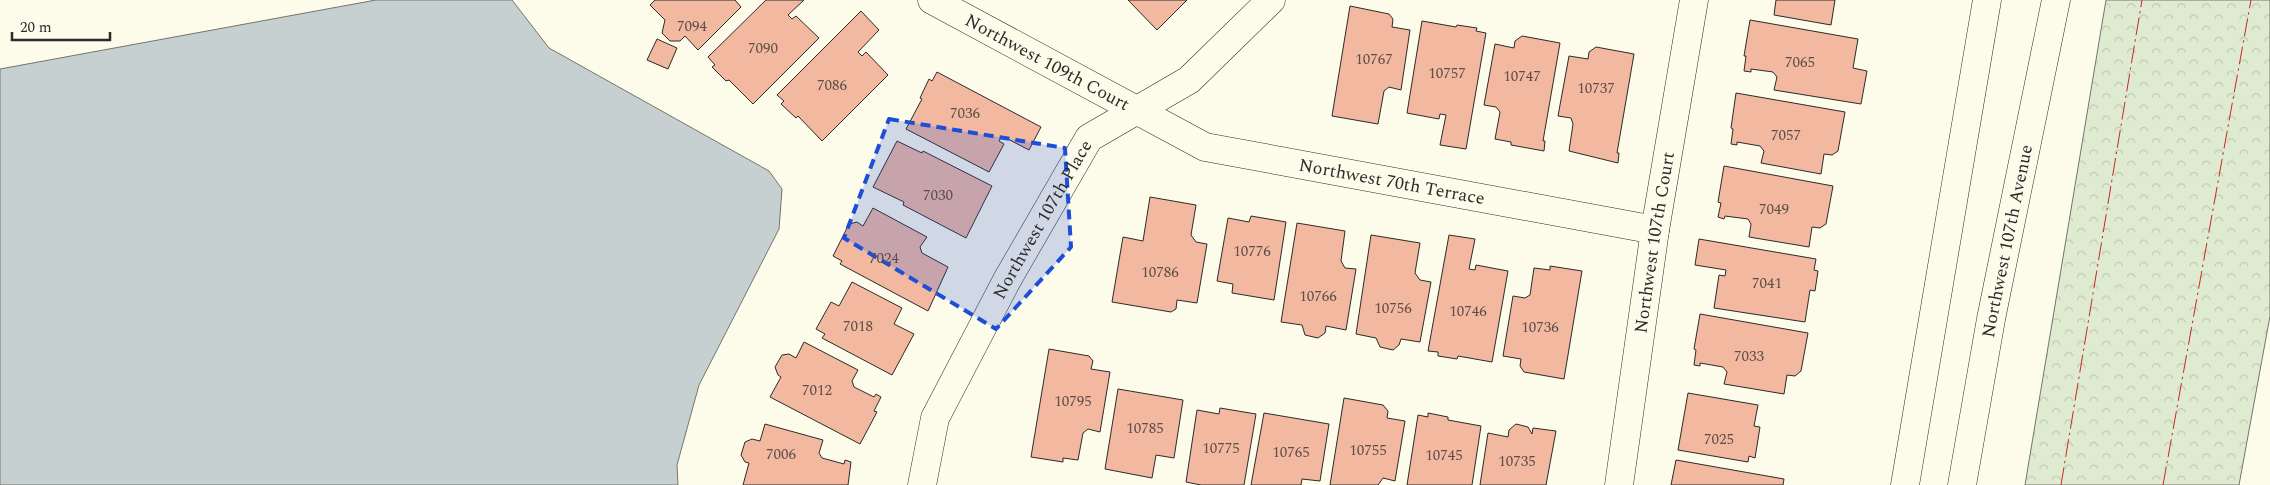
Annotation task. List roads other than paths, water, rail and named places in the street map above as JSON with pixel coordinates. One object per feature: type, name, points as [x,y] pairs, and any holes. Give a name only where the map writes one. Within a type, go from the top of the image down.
[{"type":"street","name":"Northwest 109th Court","points":[[932,0],[1136,111]]},
{"type":"street","name":"Northwest 107th Place","points":[[922,485],[935,418],[1007,280],[1089,138],[1189,80],[1271,0]]},
{"type":"street","name":"Northwest 107th Court","points":[[1619,485],[1656,230],[1694,0]]},
{"type":"street","points":[[1905,485],[1987,0]]},
{"type":"street","name":"Northwest 107th Avenue","points":[[1962,485],[1991,319],[2056,0]]},
{"type":"street","name":"Northwest 70th Terrace","points":[[1136,111],[1205,147],[1656,230]]}]
